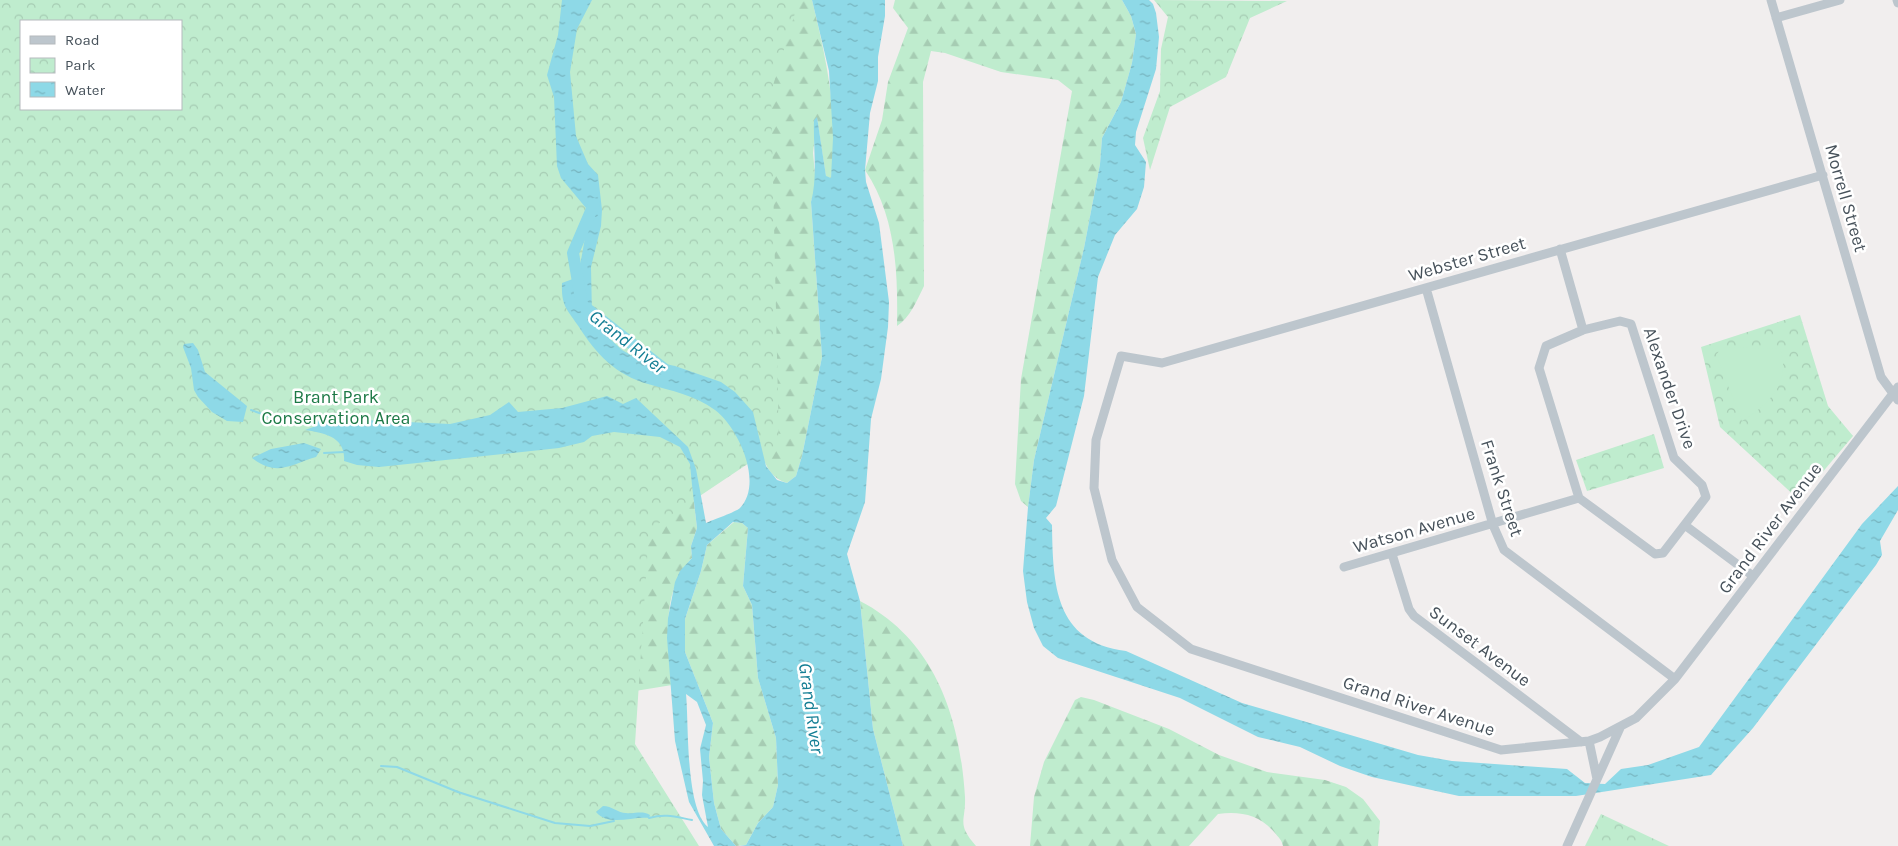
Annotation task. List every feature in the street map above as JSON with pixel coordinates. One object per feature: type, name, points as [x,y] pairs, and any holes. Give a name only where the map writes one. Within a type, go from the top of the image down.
[{"type":"street","name":"Morrell Street","points":[[1771,0],[1881,377],[1896,394]]},
{"type":"street","points":[[1776,18],[1840,0]]},
{"type":"street","name":"Webster Street","points":[[1120,356],[1162,363],[1823,175]]},
{"type":"street","points":[[1560,249],[1583,330]]},
{"type":"street","name":"Frank Street","points":[[1426,288],[1493,525],[1504,550],[1675,679]]},
{"type":"street","name":"Alexander Drive","points":[[1620,321],[1631,324],[1674,458],[1702,485],[1706,497],[1664,553],[1656,554],[1580,498],[1539,368],[1546,346],[1583,330],[1620,321]]},
{"type":"street","name":"Grand River Avenue","points":[[1120,356],[1096,440],[1094,488],[1112,560],[1138,607],[1191,648],[1501,750],[1585,741],[1620,728],[1636,718],[1675,679],[1896,394]]},
{"type":"street","name":"Watson Avenue","points":[[1344,567],[1493,525],[1580,498]]},
{"type":"street","points":[[1686,526],[1753,576]]},
{"type":"street","name":"Sunset Avenue","points":[[1392,554],[1409,609],[1414,616],[1585,741]]},
{"type":"street","points":[[1567,846],[1620,728]]},
{"type":"street","points":[[1585,741],[1598,780]]},
{"type":"green space","name":"Brant Park Conservation Area","points":[[0,0],[799,0],[771,92],[779,443],[649,530],[635,744],[699,846],[0,846]]},
{"type":"green space","points":[[592,0],[812,0],[827,66],[833,111],[833,156],[831,178],[826,177],[817,118],[813,153],[816,185],[811,202],[822,357],[802,456],[796,476],[787,483],[778,479],[766,464],[759,443],[753,412]]},
{"type":"green space","points":[[895,0],[1122,0],[1131,16],[1136,34],[1132,63],[1121,102],[1102,138],[1100,164],[1084,248],[1034,460],[1028,507],[1021,501],[1015,484],[1021,379],[1072,91],[1058,80],[1001,72],[945,53],[931,51],[923,82],[924,286],[909,314],[897,326],[897,285],[889,225],[883,206],[865,170],[882,120],[888,82],[908,28],[893,8]]},
{"type":"green space","points":[[1154,0],[1287,1],[1250,18],[1226,77],[1170,107],[1150,170],[1143,138],[1160,91],[1161,49],[1168,17]]},
{"type":"green space","points":[[1800,315],[1828,406],[1853,436],[1799,500],[1720,427],[1701,347]]},
{"type":"green space","points":[[1722,347],[1780,349],[1783,372],[1780,383],[1769,400],[1761,408],[1742,421],[1716,355]]},
{"type":"green space","points":[[1654,434],[1664,468],[1587,491],[1576,460]]},
{"type":"green space","points":[[692,485],[697,528],[691,546],[692,558],[682,571],[675,586],[668,618],[672,685],[586,699],[611,521]]},
{"type":"green space","points":[[734,522],[742,523],[748,528],[743,586],[752,605],[758,678],[776,738],[778,785],[773,807],[758,823],[746,845],[736,846],[721,829],[714,803],[709,757],[713,723],[685,652],[685,619],[701,571],[707,545]]},
{"type":"green space","points":[[860,601],[886,617],[907,637],[925,659],[939,684],[957,738],[965,797],[964,827],[976,846],[903,846],[873,729]]},
{"type":"green space","points":[[1081,697],[1094,700],[1169,729],[1219,755],[1267,772],[1325,780],[1346,787],[1363,799],[1380,821],[1378,846],[1283,846],[1279,837],[1263,822],[1250,816],[1234,813],[1218,814],[1189,846],[1030,846],[1034,797],[1044,762],[1075,700]]},
{"type":"green space","points":[[1601,814],[1669,846],[1585,846]]},
{"type":"water","points":[[562,0],[592,0],[577,29],[570,72],[576,136],[588,164],[598,175],[602,210],[601,226],[591,267],[592,315],[609,338],[622,350],[636,358],[675,366],[721,382],[735,392],[753,412],[766,466],[777,480],[787,483],[796,476],[802,456],[822,357],[811,202],[815,172],[814,120],[817,117],[826,176],[831,178],[833,138],[829,71],[812,0],[885,0],[885,16],[878,57],[878,81],[870,113],[865,170],[866,182],[879,223],[889,302],[888,327],[881,379],[871,419],[865,502],[847,554],[860,601],[873,729],[903,846],[739,846],[746,845],[758,823],[773,807],[778,785],[776,738],[758,678],[752,605],[743,586],[748,528],[742,523],[733,522],[707,545],[701,571],[685,619],[685,652],[713,723],[709,757],[714,803],[721,829],[736,846],[714,846],[689,802],[675,741],[667,638],[668,618],[675,582],[680,571],[692,558],[691,546],[697,528],[690,464],[680,447],[660,437],[614,432],[592,436],[584,442],[559,448],[379,467],[357,465],[344,461],[344,453],[341,446],[332,437],[305,430],[316,426],[318,420],[323,418],[450,424],[490,415],[509,402],[518,412],[562,408],[607,396],[623,404],[636,398],[688,447],[696,469],[706,523],[740,508],[747,497],[749,470],[739,442],[724,418],[715,410],[699,401],[637,380],[617,369],[592,346],[564,302],[562,283],[578,277],[588,221],[586,208],[561,178],[557,166],[554,97],[547,75],[558,35]],"holes":[[[686,694],[697,702],[706,725],[700,749],[703,781],[702,795],[708,827],[701,817],[695,802],[692,784]]]},
{"type":"water","points":[[1122,0],[1149,0],[1153,4],[1159,37],[1156,69],[1136,132],[1135,145],[1146,162],[1144,187],[1137,209],[1115,235],[1098,277],[1084,396],[1056,506],[1046,518],[1052,525],[1057,588],[1062,607],[1071,623],[1084,636],[1102,645],[1126,651],[1242,703],[1418,755],[1452,761],[1567,769],[1585,783],[1605,784],[1621,769],[1648,765],[1699,747],[1862,524],[1898,486],[1898,510],[1880,541],[1882,555],[1876,565],[1753,728],[1711,775],[1576,796],[1459,796],[1372,777],[1340,766],[1300,747],[1258,737],[1180,698],[1058,658],[1043,646],[1034,628],[1027,602],[1023,571],[1028,507],[1034,460],[1084,248],[1100,164],[1102,138],[1121,102],[1132,63],[1136,34],[1131,16]]},
{"type":"water","points":[[193,343],[198,350],[205,372],[247,406],[243,422],[227,421],[212,412],[198,397],[194,390],[191,368],[183,347],[184,344]]},
{"type":"water","points":[[304,443],[321,449],[316,457],[283,468],[269,467],[252,458],[271,449]]},
{"type":"water","points":[[603,806],[623,813],[641,812],[650,815],[649,818],[607,819],[596,812]]},
{"type":"waterway","name":"Grand River","points":[[594,204],[573,253],[582,305],[668,372]]},
{"type":"waterway","points":[[251,410],[282,421],[296,423]]},
{"type":"waterway","points":[[324,453],[344,452]]},
{"type":"waterway","points":[[381,766],[397,767],[458,792],[555,823],[590,826],[614,821]]},
{"type":"waterway","points":[[649,818],[666,816],[692,820]]}]
